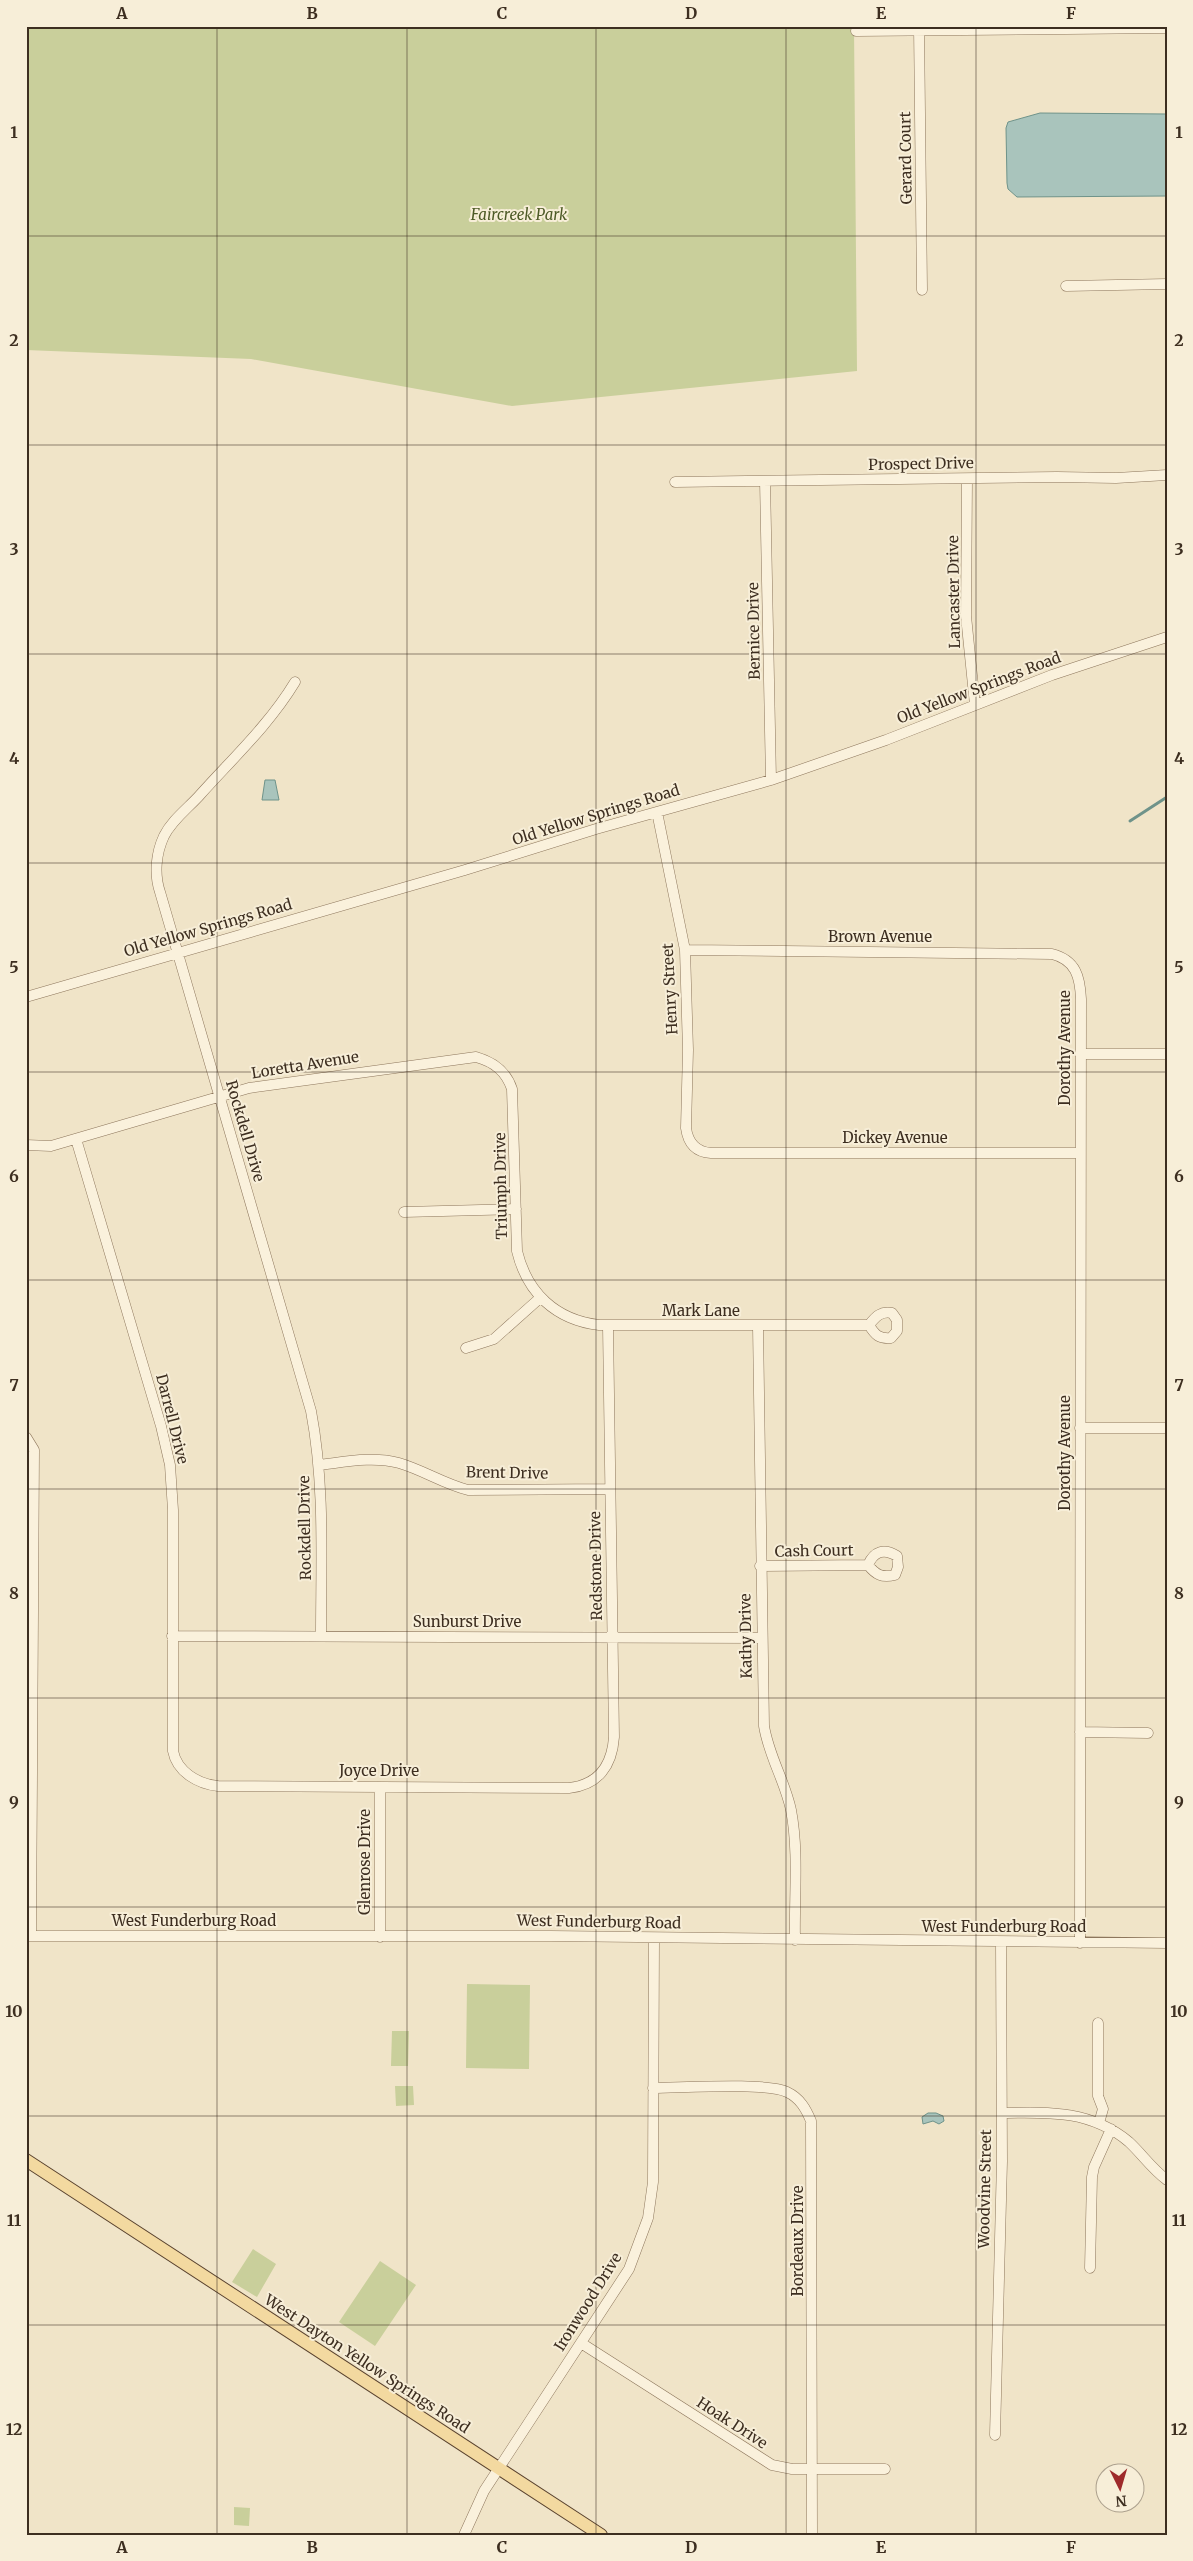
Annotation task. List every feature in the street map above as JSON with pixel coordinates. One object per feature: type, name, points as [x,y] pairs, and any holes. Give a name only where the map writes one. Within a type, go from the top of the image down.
[{"type":"main road","name":"West Dayton Yellow Springs Road","points":[[26,2160],[601,2535]]},
{"type":"street","points":[[856,30],[1167,28]]},
{"type":"street","name":"Gerard Court","points":[[919,29],[922,290]]},
{"type":"street","points":[[1066,286],[1167,284]]},
{"type":"street","name":"Prospect Drive","points":[[675,482],[967,479],[1057,476],[1116,478],[1167,475]]},
{"type":"street","name":"Lancaster Drive","points":[[967,479],[966,616],[975,705]]},
{"type":"street","name":"Bernice Drive","points":[[765,481],[771,780]]},
{"type":"street","name":"Old Yellow Springs Road","points":[[26,997],[464,870],[585,832],[771,780],[846,755],[1052,675],[1167,636]]},
{"type":"street","name":"Rockdell Drive","points":[[294,682],[283,702],[265,724],[171,825],[163,838],[157,859],[157,884],[307,1395],[319,1465],[321,1636]]},
{"type":"street","name":"Henry Street","points":[[657,812],[685,950],[688,1050],[686,1128],[689,1140],[694,1147],[711,1152]]},
{"type":"street","name":"Brown Avenue","points":[[685,950],[1052,954],[1064,958],[1072,964]]},
{"type":"street","name":"Dorothy Avenue","points":[[1072,964],[1080,984],[1080,1943]]},
{"type":"street","points":[[1080,1054],[1167,1054]]},
{"type":"street","name":"Loretta Avenue","points":[[26,1145],[45,1147],[250,1088],[466,1057],[486,1060],[501,1070]]},
{"type":"street","name":"Triumph Drive","points":[[501,1070],[510,1082],[514,1097],[516,1238],[520,1264],[532,1288],[540,1298]]},
{"type":"street","name":"Darrell Drive","points":[[76,1139],[168,1455],[173,1510],[173,1751],[176,1761],[185,1772]]},
{"type":"street","name":"Dickey Avenue","points":[[711,1152],[1080,1152]]},
{"type":"street","points":[[404,1212],[516,1209]]},
{"type":"street","points":[[466,1348],[494,1339],[540,1298]]},
{"type":"street","name":"Mark Lane","points":[[540,1298],[555,1310],[572,1319],[608,1326],[869,1325]]},
{"type":"street","name":"Redstone Drive","points":[[577,1787],[589,1783],[600,1775],[608,1764],[612,1753],[614,1737],[608,1326]]},
{"type":"street","name":"Kathy Drive","points":[[758,1326],[761,1638],[764,1726],[767,1745],[788,1797],[793,1821],[795,1940]]},
{"type":"street","points":[[1080,1428],[1167,1428]]},
{"type":"street","points":[[28,1438],[34,1450],[30,1551],[28,1936]]},
{"type":"street","name":"Brent Drive","points":[[319,1465],[368,1460],[389,1461],[408,1466],[450,1485],[468,1490],[610,1489]]},
{"type":"street","name":"Cash Court","points":[[760,1566],[868,1565]]},
{"type":"street","name":"Sunburst Drive","points":[[172,1636],[761,1638]]},
{"type":"street","points":[[1080,1732],[1148,1733]]},
{"type":"street","name":"Joyce Drive","points":[[185,1772],[201,1783],[218,1786],[577,1787]]},
{"type":"street","name":"Glenrose Drive","points":[[380,1787],[380,1936]]},
{"type":"street","name":"West Funderburg Road","points":[[28,1936],[380,1936],[1167,1943]]},
{"type":"street","name":"Ironwood Drive","points":[[464,2535],[472,2514],[498,2469],[628,2269],[648,2218],[653,2182],[654,1938]]},
{"type":"street","name":"Woodvine Street","points":[[995,2435],[1002,2113],[1001,1942]]},
{"type":"street","points":[[1098,2023],[1098,2096],[1102,2109],[1099,2123]]},
{"type":"street","name":"Bordeaux Drive","points":[[653,2088],[776,2089],[796,2098],[807,2111],[812,2128],[812,2535]]},
{"type":"street","points":[[1002,2113],[1056,2112],[1070,2114],[1099,2123],[1130,2143],[1167,2180]]},
{"type":"street","points":[[1090,2268],[1092,2177],[1094,2166],[1111,2129]]},
{"type":"street","name":"Hoak Drive","points":[[580,2343],[762,2461],[784,2468],[886,2469]]},
{"type":"green space","name":"Faircreek Park","points":[[26,26],[854,26],[857,371],[512,406],[251,359],[26,350]]},
{"type":"green space","points":[[467,1984],[530,1985],[529,2069],[466,2068]]},
{"type":"green space","points":[[392,2031],[409,2031],[408,2066],[391,2066]]},
{"type":"green space","points":[[395,2086],[413,2086],[414,2105],[396,2106]]},
{"type":"green space","points":[[253,2249],[276,2264],[257,2297],[232,2282]]},
{"type":"green space","points":[[380,2261],[416,2285],[375,2346],[339,2322]]},
{"type":"green space","points":[[234,2507],[250,2508],[249,2526],[234,2525]]},
{"type":"water","points":[[1040,113],[1167,114],[1167,196],[1017,197],[1008,189],[1007,183],[1006,128],[1008,122]]},
{"type":"water","points":[[265,780],[275,780],[279,800],[262,800]]},
{"type":"water","points":[[928,2113],[936,2113],[943,2116],[944,2121],[939,2124],[933,2121],[923,2124],[922,2117]]},
{"type":"waterway","points":[[1130,821],[1167,797]]}]
